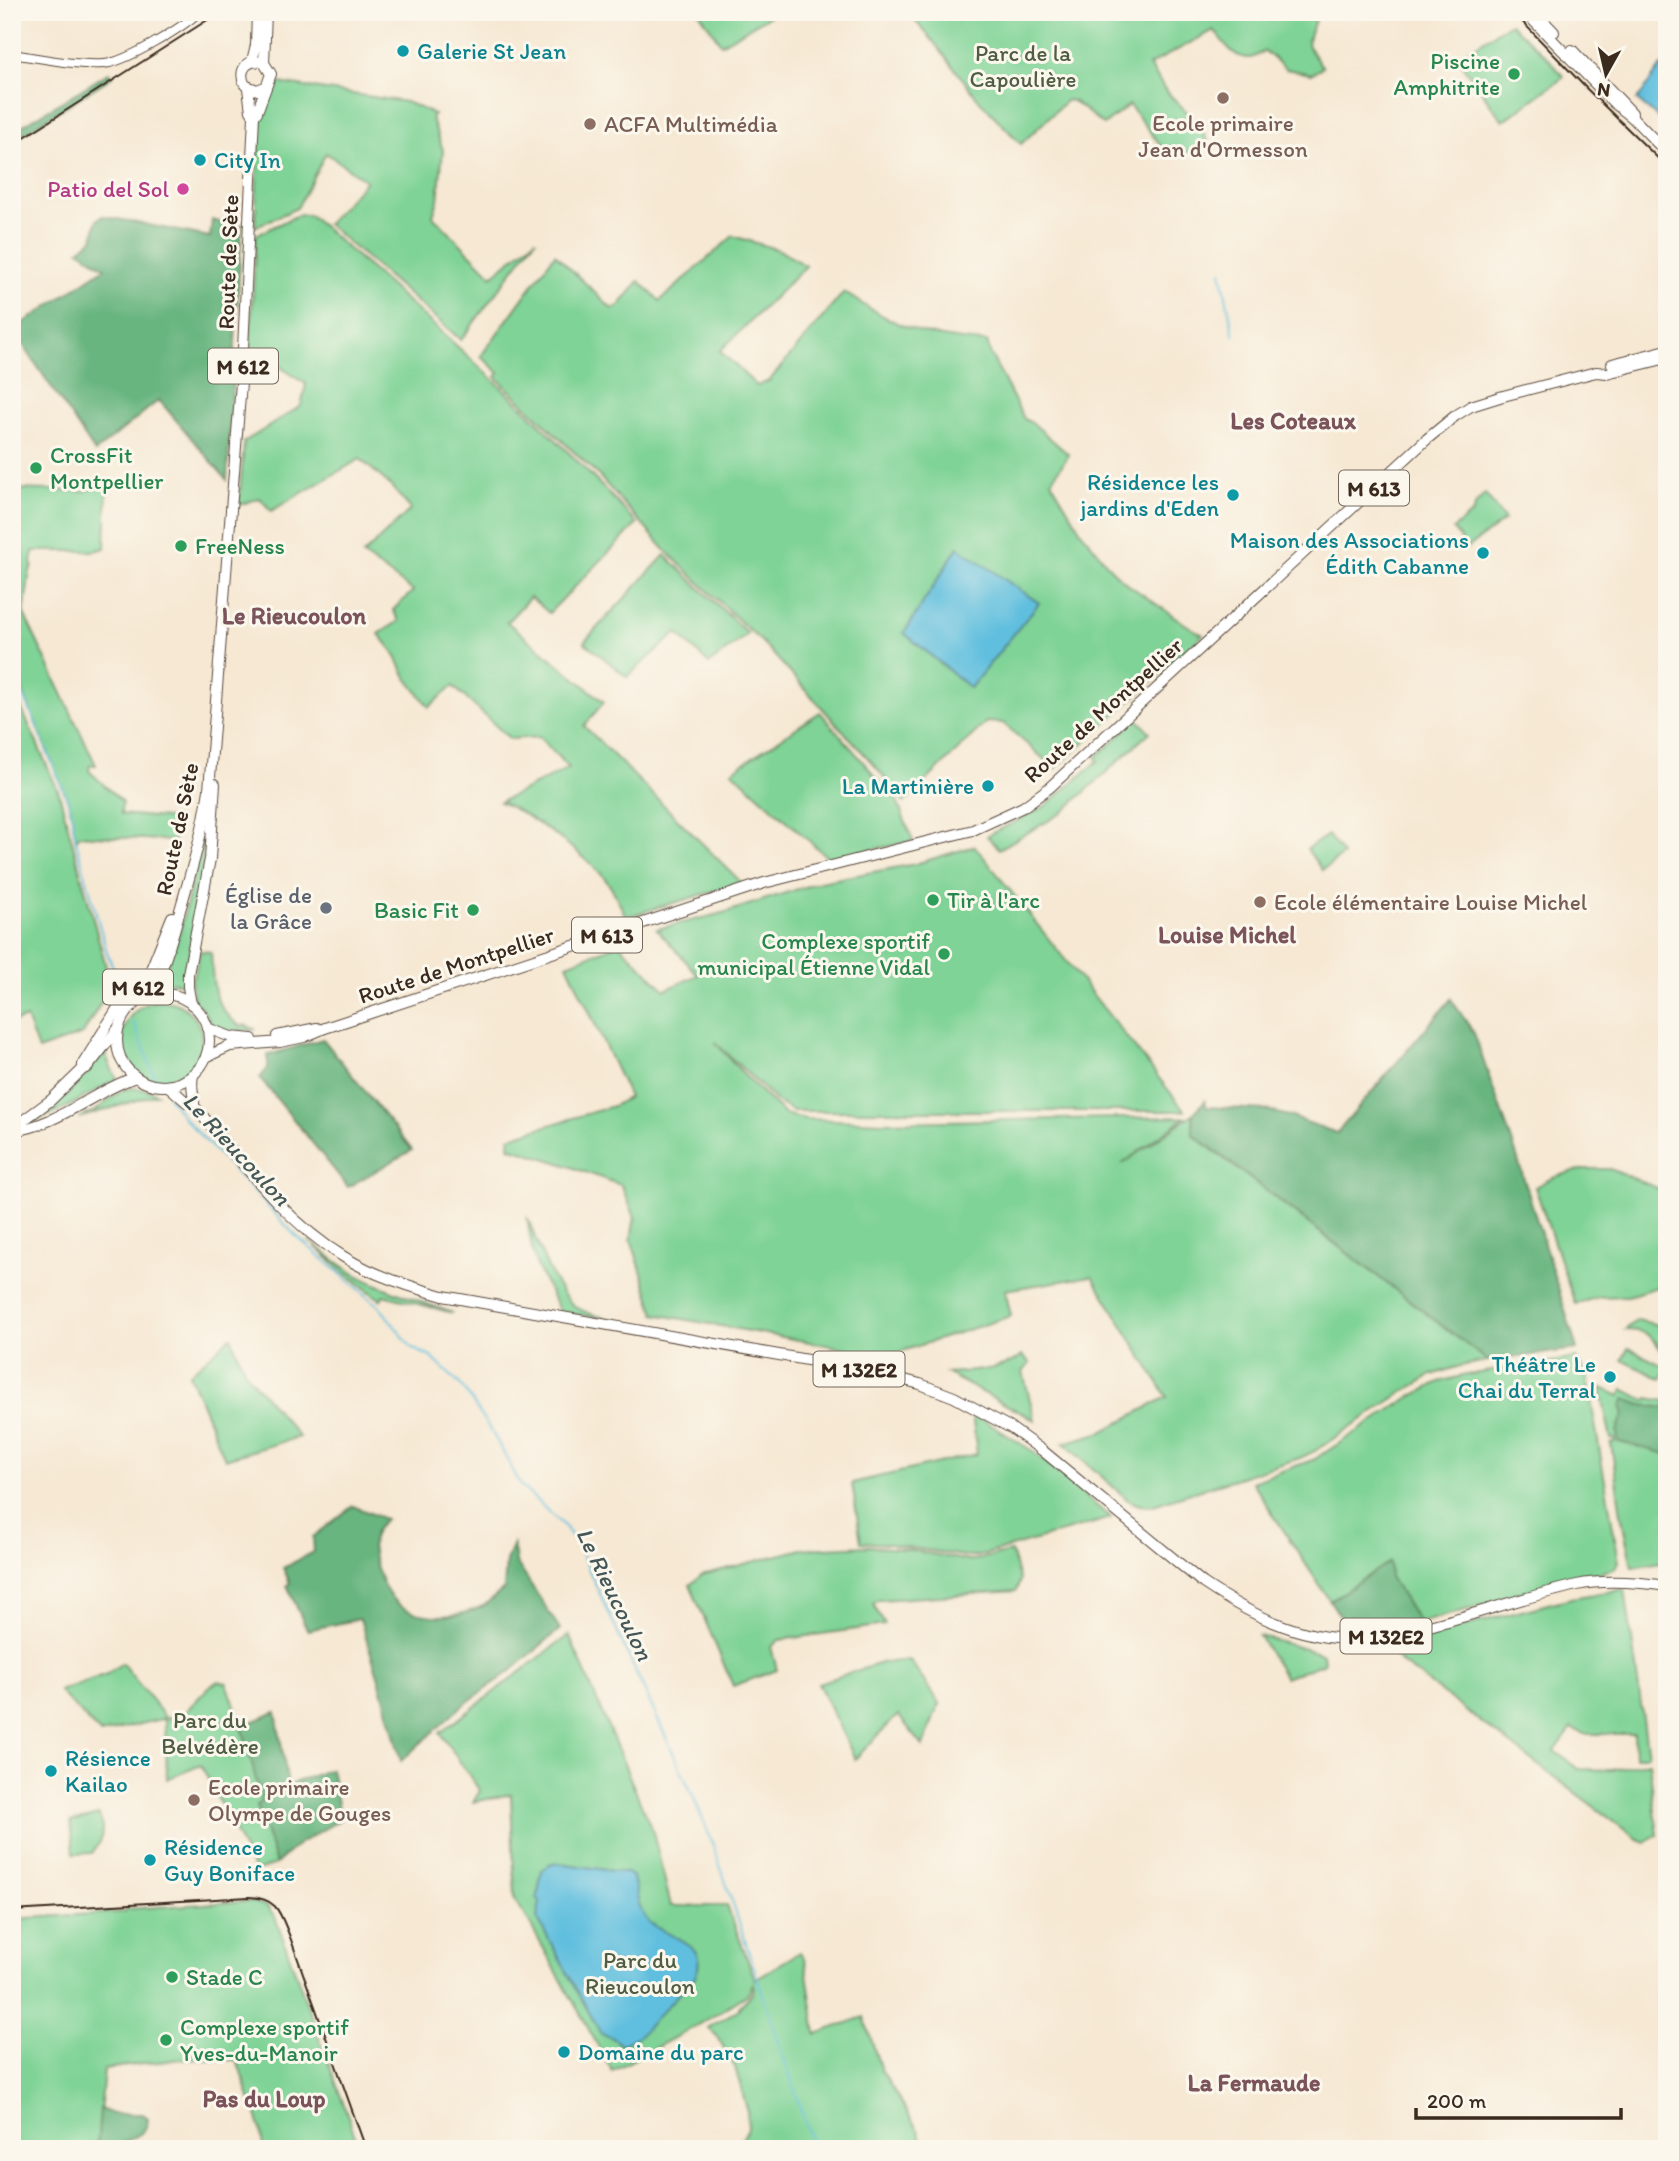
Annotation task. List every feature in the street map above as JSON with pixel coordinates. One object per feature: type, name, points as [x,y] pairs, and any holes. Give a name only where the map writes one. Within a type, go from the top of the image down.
[{"type":"main road","points":[[252,61],[256,45],[257,12]]},
{"type":"main road","points":[[264,63],[252,61],[244,66],[243,82],[248,88],[257,90],[265,87],[271,74],[264,63],[266,12]]},
{"type":"main road","points":[[1525,12],[1535,17],[1667,159]]},
{"type":"main road","points":[[1583,70],[1667,150]]},
{"type":"main road","name":"Route de Sète","points":[[146,997],[156,984],[183,899],[207,799],[243,370],[254,116],[265,87]]},
{"type":"main road","name":"Route de Sète","points":[[248,88],[254,116]]},
{"type":"main road","points":[[1620,109],[1667,150]]},
{"type":"main road","name":"Route de Montpellier","points":[[206,1057],[230,1046],[304,1037],[764,883],[973,830],[1014,812],[1049,788],[1418,447],[1455,416],[1471,406],[1503,396],[1667,350]]},
{"type":"main road","name":"Route de Montpellier","points":[[1595,372],[1607,373],[1667,358]]},
{"type":"main road","name":"Route de Sète","points":[[191,1004],[188,974],[212,841],[227,577]]},
{"type":"main road","name":"M 612","points":[[83,1069],[83,1064],[119,1006],[151,969],[177,904],[183,899]]},
{"type":"main road","points":[[12,1131],[86,1068],[106,1046],[129,1009],[146,997],[173,996],[191,1004],[207,1028],[209,1043],[206,1057],[193,1075],[181,1083],[168,1086],[151,1085],[136,1077],[125,1066],[118,1051],[118,1028]]},
{"type":"main road","name":"Route de Montpellier","points":[[207,1028],[231,1037],[252,1039],[325,1028]]},
{"type":"main road","points":[[193,1075],[191,1090],[194,1106]]},
{"type":"main road","points":[[12,1131],[40,1124],[136,1077]]},
{"type":"main road","name":"M 132E2","points":[[168,1086],[189,1105],[194,1106],[285,1209],[344,1257],[374,1273],[403,1285],[443,1296],[870,1371],[920,1384],[954,1397],[1011,1428],[1043,1451],[1184,1569],[1228,1600],[1266,1620],[1298,1631],[1354,1639],[1399,1634],[1578,1585],[1617,1582],[1667,1586]]},
{"type":"street","points":[[12,54],[107,64],[134,53],[183,25],[199,12]]},
{"type":"green space","points":[[699,12],[776,12],[721,44]]},
{"type":"green space","name":"Parc de la Capoulière","points":[[907,12],[1319,12],[1308,41],[1311,52],[1323,67],[1311,74],[1286,69],[1265,51],[1251,58],[1243,57],[1228,48],[1214,30],[1149,65],[1166,91],[1197,122],[1208,141],[1180,156],[1165,151],[1129,105],[1104,125],[1073,101],[1067,100],[1021,144],[980,101]]},
{"type":"green space","name":"Piscine Amphitrite","points":[[1510,23],[1549,59],[1564,77],[1503,121],[1457,58]]},
{"type":"green space","points":[[110,72],[113,76],[12,141],[12,132]]},
{"type":"green space","points":[[279,83],[406,102],[434,114],[431,117],[443,150],[438,200],[433,216],[492,276],[536,239],[461,340],[327,224],[366,181],[326,153],[297,208],[255,227],[262,114],[265,98],[270,89]]},
{"type":"green space","points":[[300,214],[311,216],[478,366],[559,443],[637,524],[549,613],[530,597],[507,622],[604,702],[584,726],[742,883],[626,917],[609,884],[592,865],[539,824],[500,802],[569,768],[539,737],[510,739],[453,686],[429,707],[406,677],[393,651],[379,634],[399,621],[393,610],[413,591],[363,555],[411,509],[388,483],[360,459],[271,511],[260,498],[239,505],[244,442],[301,406],[306,384],[250,347],[256,235]]},
{"type":"green space","points":[[102,216],[210,237],[212,220],[234,226],[242,225],[227,480],[159,400],[95,452],[13,330],[105,268],[79,250],[93,239],[97,220]]},
{"type":"green space","points":[[733,236],[779,250],[806,266],[720,351],[757,386],[769,381],[844,292],[879,314],[911,329],[946,338],[987,342],[1024,419],[1034,424],[1069,455],[1051,481],[1081,531],[1111,569],[1126,583],[1203,635],[1055,769],[1003,723],[986,722],[904,803],[877,768],[764,644],[667,552],[599,476],[496,377],[499,373],[481,356],[555,254],[612,309],[619,306],[639,281],[660,301]]},
{"type":"green space","points":[[107,484],[105,548],[94,551],[33,551],[33,567],[30,570],[24,614],[96,765],[90,765],[89,771],[122,802],[121,814],[177,819],[174,841],[79,835],[76,841],[70,806],[12,666],[12,489],[85,491]]},
{"type":"green space","points":[[1485,494],[1505,520],[1467,548],[1453,529],[1473,513],[1476,504]]},
{"type":"green space","points":[[665,555],[748,634],[709,664],[677,633],[627,677],[584,642]]},
{"type":"green space","points":[[12,687],[59,793],[111,985],[83,1034],[38,1050],[26,1018],[12,1023]]},
{"type":"green space","points":[[820,712],[897,801],[913,841],[829,859],[732,771]]},
{"type":"green space","points":[[1137,719],[1150,732],[1062,813],[999,849],[987,836],[1044,807],[1098,761],[1096,757]]},
{"type":"green space","points":[[204,832],[206,835],[198,903],[184,984],[161,981],[180,931]]},
{"type":"green space","points":[[1328,835],[1343,855],[1322,870],[1307,849]]},
{"type":"green space","points":[[975,846],[1185,1111],[793,1111],[778,1103],[715,1042],[784,1114],[805,1119],[883,1122],[1185,1117],[1122,1164],[1193,1114],[1193,1135],[1488,1361],[1432,1375],[1300,1458],[1150,1506],[1128,1500],[1064,1443],[1102,1432],[1167,1397],[1092,1276],[1005,1290],[1011,1316],[887,1356],[655,1314],[631,1239],[635,1217],[621,1185],[509,1147],[510,1137],[613,1106],[629,1097],[567,964],[619,944],[665,990],[698,975],[657,929],[723,913],[820,882],[915,864]]},
{"type":"green space","points":[[200,951],[211,952],[215,994],[224,1011],[240,1026],[245,1025],[256,1030],[228,1031],[212,1025],[202,1008],[194,1001],[191,981]]},
{"type":"green space","points":[[1451,999],[1474,1033],[1513,1144],[1577,1349],[1488,1361],[1193,1134],[1193,1114],[1205,1101],[1207,1107],[1266,1110],[1337,1133]]},
{"type":"green space","points":[[162,1001],[177,1004],[190,1013],[199,1026],[202,1041],[199,1056],[190,1069],[177,1078],[162,1081],[147,1078],[134,1069],[125,1056],[122,1041],[125,1026],[134,1013],[147,1004]]},
{"type":"green space","points":[[323,1039],[412,1150],[348,1187],[260,1078],[268,1068],[268,1055]]},
{"type":"green space","points":[[105,1053],[117,1079],[65,1108],[27,1124],[66,1096]]},
{"type":"green space","points":[[132,1088],[157,1094],[79,1118],[95,1111],[122,1090]]},
{"type":"green space","points":[[1586,1169],[1610,1169],[1667,1192],[1667,1284],[1628,1296],[1599,1297],[1575,1304],[1535,1187],[1559,1175]]},
{"type":"green space","points":[[527,1217],[553,1279],[568,1300],[586,1312],[617,1321],[560,1312],[537,1266]]},
{"type":"green space","points":[[309,1240],[339,1264],[370,1282],[453,1313],[383,1295],[381,1300],[342,1271]]},
{"type":"green space","points":[[1637,1320],[1667,1327],[1667,1354],[1647,1335],[1625,1330]]},
{"type":"green space","points":[[231,1337],[245,1372],[299,1437],[225,1459],[189,1374]]},
{"type":"green space","points":[[1628,1348],[1667,1368],[1661,1379],[1622,1360]]},
{"type":"green space","points":[[1022,1355],[1030,1363],[1023,1372],[1035,1420],[946,1373],[997,1367]]},
{"type":"green space","points":[[1576,1358],[1586,1372],[1619,1562],[1614,1569],[1419,1623],[1390,1577],[1388,1563],[1330,1601],[1252,1482],[1315,1459],[1407,1399],[1439,1382],[1466,1375]]},
{"type":"green space","points":[[1600,1387],[1620,1396],[1623,1389],[1646,1401],[1648,1398],[1665,1401],[1667,1399],[1667,1561],[1632,1567],[1611,1443],[1615,1442],[1615,1439],[1611,1439]]},
{"type":"green space","points":[[1625,1399],[1641,1405],[1667,1408],[1667,1454],[1618,1442],[1617,1431],[1624,1414],[1621,1406]]},
{"type":"green space","points":[[972,1413],[1031,1450],[1111,1518],[970,1557],[861,1542],[852,1483],[977,1454]]},
{"type":"green space","points":[[353,1506],[385,1519],[376,1530],[372,1542],[375,1561],[388,1593],[407,1609],[419,1614],[446,1616],[483,1606],[504,1589],[506,1561],[513,1543],[516,1562],[560,1629],[512,1670],[462,1706],[401,1761],[360,1619],[307,1630],[287,1585],[290,1583],[283,1568],[314,1552],[313,1537]]},
{"type":"green space","points":[[869,1546],[910,1550],[969,1561],[1011,1552],[1020,1581],[1016,1591],[879,1600],[873,1604],[885,1625],[779,1640],[771,1647],[777,1670],[733,1686],[690,1585],[702,1575],[802,1549]]},
{"type":"green space","points":[[1389,1562],[1390,1577],[1419,1623],[1350,1631],[1330,1601]]},
{"type":"green space","points":[[1625,1589],[1648,1755],[1635,1757],[1634,1734],[1584,1734],[1572,1728],[1555,1751],[1578,1769],[1612,1770],[1649,1762],[1658,1835],[1646,1842],[1636,1838],[1403,1664],[1383,1645],[1400,1643],[1571,1598]]},
{"type":"green space","name":"Parc du Rieucoulon","points":[[569,1635],[653,1832],[671,1906],[727,1906],[755,1979],[800,1952],[805,1960],[816,2034],[864,2017],[881,2070],[918,2130],[924,2149],[736,2149],[748,2129],[747,2109],[735,2067],[717,2036],[708,2028],[739,2009],[753,1993],[754,1982],[748,1994],[702,2023],[612,2071],[515,1900],[511,1794],[473,1802],[480,1791],[440,1733]]},
{"type":"green space","points":[[1259,1636],[1323,1654],[1324,1663],[1285,1678]]},
{"type":"green space","points":[[910,1660],[939,1704],[923,1746],[898,1715],[855,1759],[818,1683],[881,1663]]},
{"type":"green space","name":"Parc du Belvédère","points":[[122,1663],[166,1718],[184,1713],[218,1681],[227,1683],[242,1726],[262,1802],[257,1806],[276,1864],[255,1872],[201,1765],[167,1779],[165,1718],[101,1734],[59,1691],[107,1674]]},
{"type":"green space","points":[[276,1712],[288,1785],[331,1769],[341,1819],[297,1845],[276,1864],[257,1805],[262,1802],[242,1726]]},
{"type":"green space","points":[[99,1815],[102,1830],[95,1849],[92,1853],[74,1854],[71,1822]]},
{"type":"green space","name":"Complexe sportif Yves-du-Manoir","points":[[251,1901],[267,1906],[275,1917],[360,2149],[263,2149],[261,2130],[237,2060],[181,2059],[104,2069],[97,2149],[12,2149],[12,1919]]},
{"type":"green space","points":[[100,2109],[113,2114],[143,2114],[148,2118],[147,2124],[141,2133],[117,2147],[118,2149],[97,2149]]},
{"type":"water","points":[[1661,66],[1667,71],[1667,119],[1664,123],[1637,100]]},
{"type":"water","points":[[958,547],[1039,603],[970,688],[904,633]]},
{"type":"water","points":[[559,1863],[627,1873],[633,1877],[639,1905],[647,1920],[684,1942],[697,1955],[699,1965],[695,1977],[639,2036],[621,2045],[613,2038],[601,2034],[537,1918],[542,1870]]},
{"type":"waterway","points":[[1221,271],[1234,336]]},
{"type":"waterway","name":"Le Rieucoulon","points":[[12,667],[70,806],[76,841],[107,953],[120,984]]},
{"type":"waterway","name":"Le Rieucoulon","points":[[134,1023],[155,1077]]},
{"type":"waterway","name":"Le Rieucoulon","points":[[168,1096],[183,1117],[296,1236],[379,1306],[412,1348],[431,1357],[462,1386],[493,1434],[522,1487],[566,1528],[577,1544],[714,1847],[814,2149]]},
{"type":"tram line","points":[[12,145],[220,12]]},
{"type":"tram line","points":[[1513,12],[1667,167]]},
{"type":"tram line","points":[[12,1911],[249,1897],[272,1904],[277,1908],[290,1937],[366,2149]]},
{"type":"place","name":"Galerie St Jean","points":[[403,51]]},
{"type":"place","name":"Piscine Amphitrite","points":[[1514,74]]},
{"type":"place","name":"Ecole primaire Jean d'Ormesson","points":[[1223,98]]},
{"type":"place","name":"ACFA Multimédia","points":[[590,124]]},
{"type":"place","name":"City In","points":[[200,160]]},
{"type":"place","name":"Patio del Sol","points":[[183,189]]},
{"type":"place","name":"CrossFit Montpellier","points":[[36,468]]},
{"type":"place","name":"Résidence les jardins d'Eden","points":[[1233,495]]},
{"type":"place","name":"FreeNess","points":[[181,546]]},
{"type":"place","name":"Maison des Associations Édith Cabanne","points":[[1483,553]]},
{"type":"place","name":"La Martinière","points":[[988,786]]},
{"type":"place","name":"Tir à l'arc","points":[[933,900]]},
{"type":"place","name":"Ecole élémentaire Louise Michel","points":[[1260,902]]},
{"type":"place","name":"Église de la Grâce","points":[[326,908]]},
{"type":"place","name":"Basic Fit","points":[[473,910]]},
{"type":"place","name":"Complexe sportif municipal Étienne Vidal","points":[[944,954]]},
{"type":"place","name":"Théâtre Le Chai du Terral","points":[[1610,1377]]},
{"type":"place","name":"Résience Kailao","points":[[51,1771]]},
{"type":"place","name":"Ecole primaire Olympe de Gouges","points":[[194,1800]]},
{"type":"place","name":"Résidence Guy Boniface","points":[[150,1860]]},
{"type":"place","name":"Stade C","points":[[172,1977]]},
{"type":"place","name":"Complexe sportif Yves-du-Manoir","points":[[166,2040]]},
{"type":"place","name":"Domaine du parc","points":[[564,2052]]},
{"type":"district","name":"Les Coteaux","points":[[1293,420]]},
{"type":"district","name":"Le Rieucoulon","points":[[294,615]]},
{"type":"district","name":"Louise Michel","points":[[1227,934]]},
{"type":"district","name":"La Fermaude","points":[[1254,2082]]},
{"type":"district","name":"Pas du Loup","points":[[264,2098]]}]
